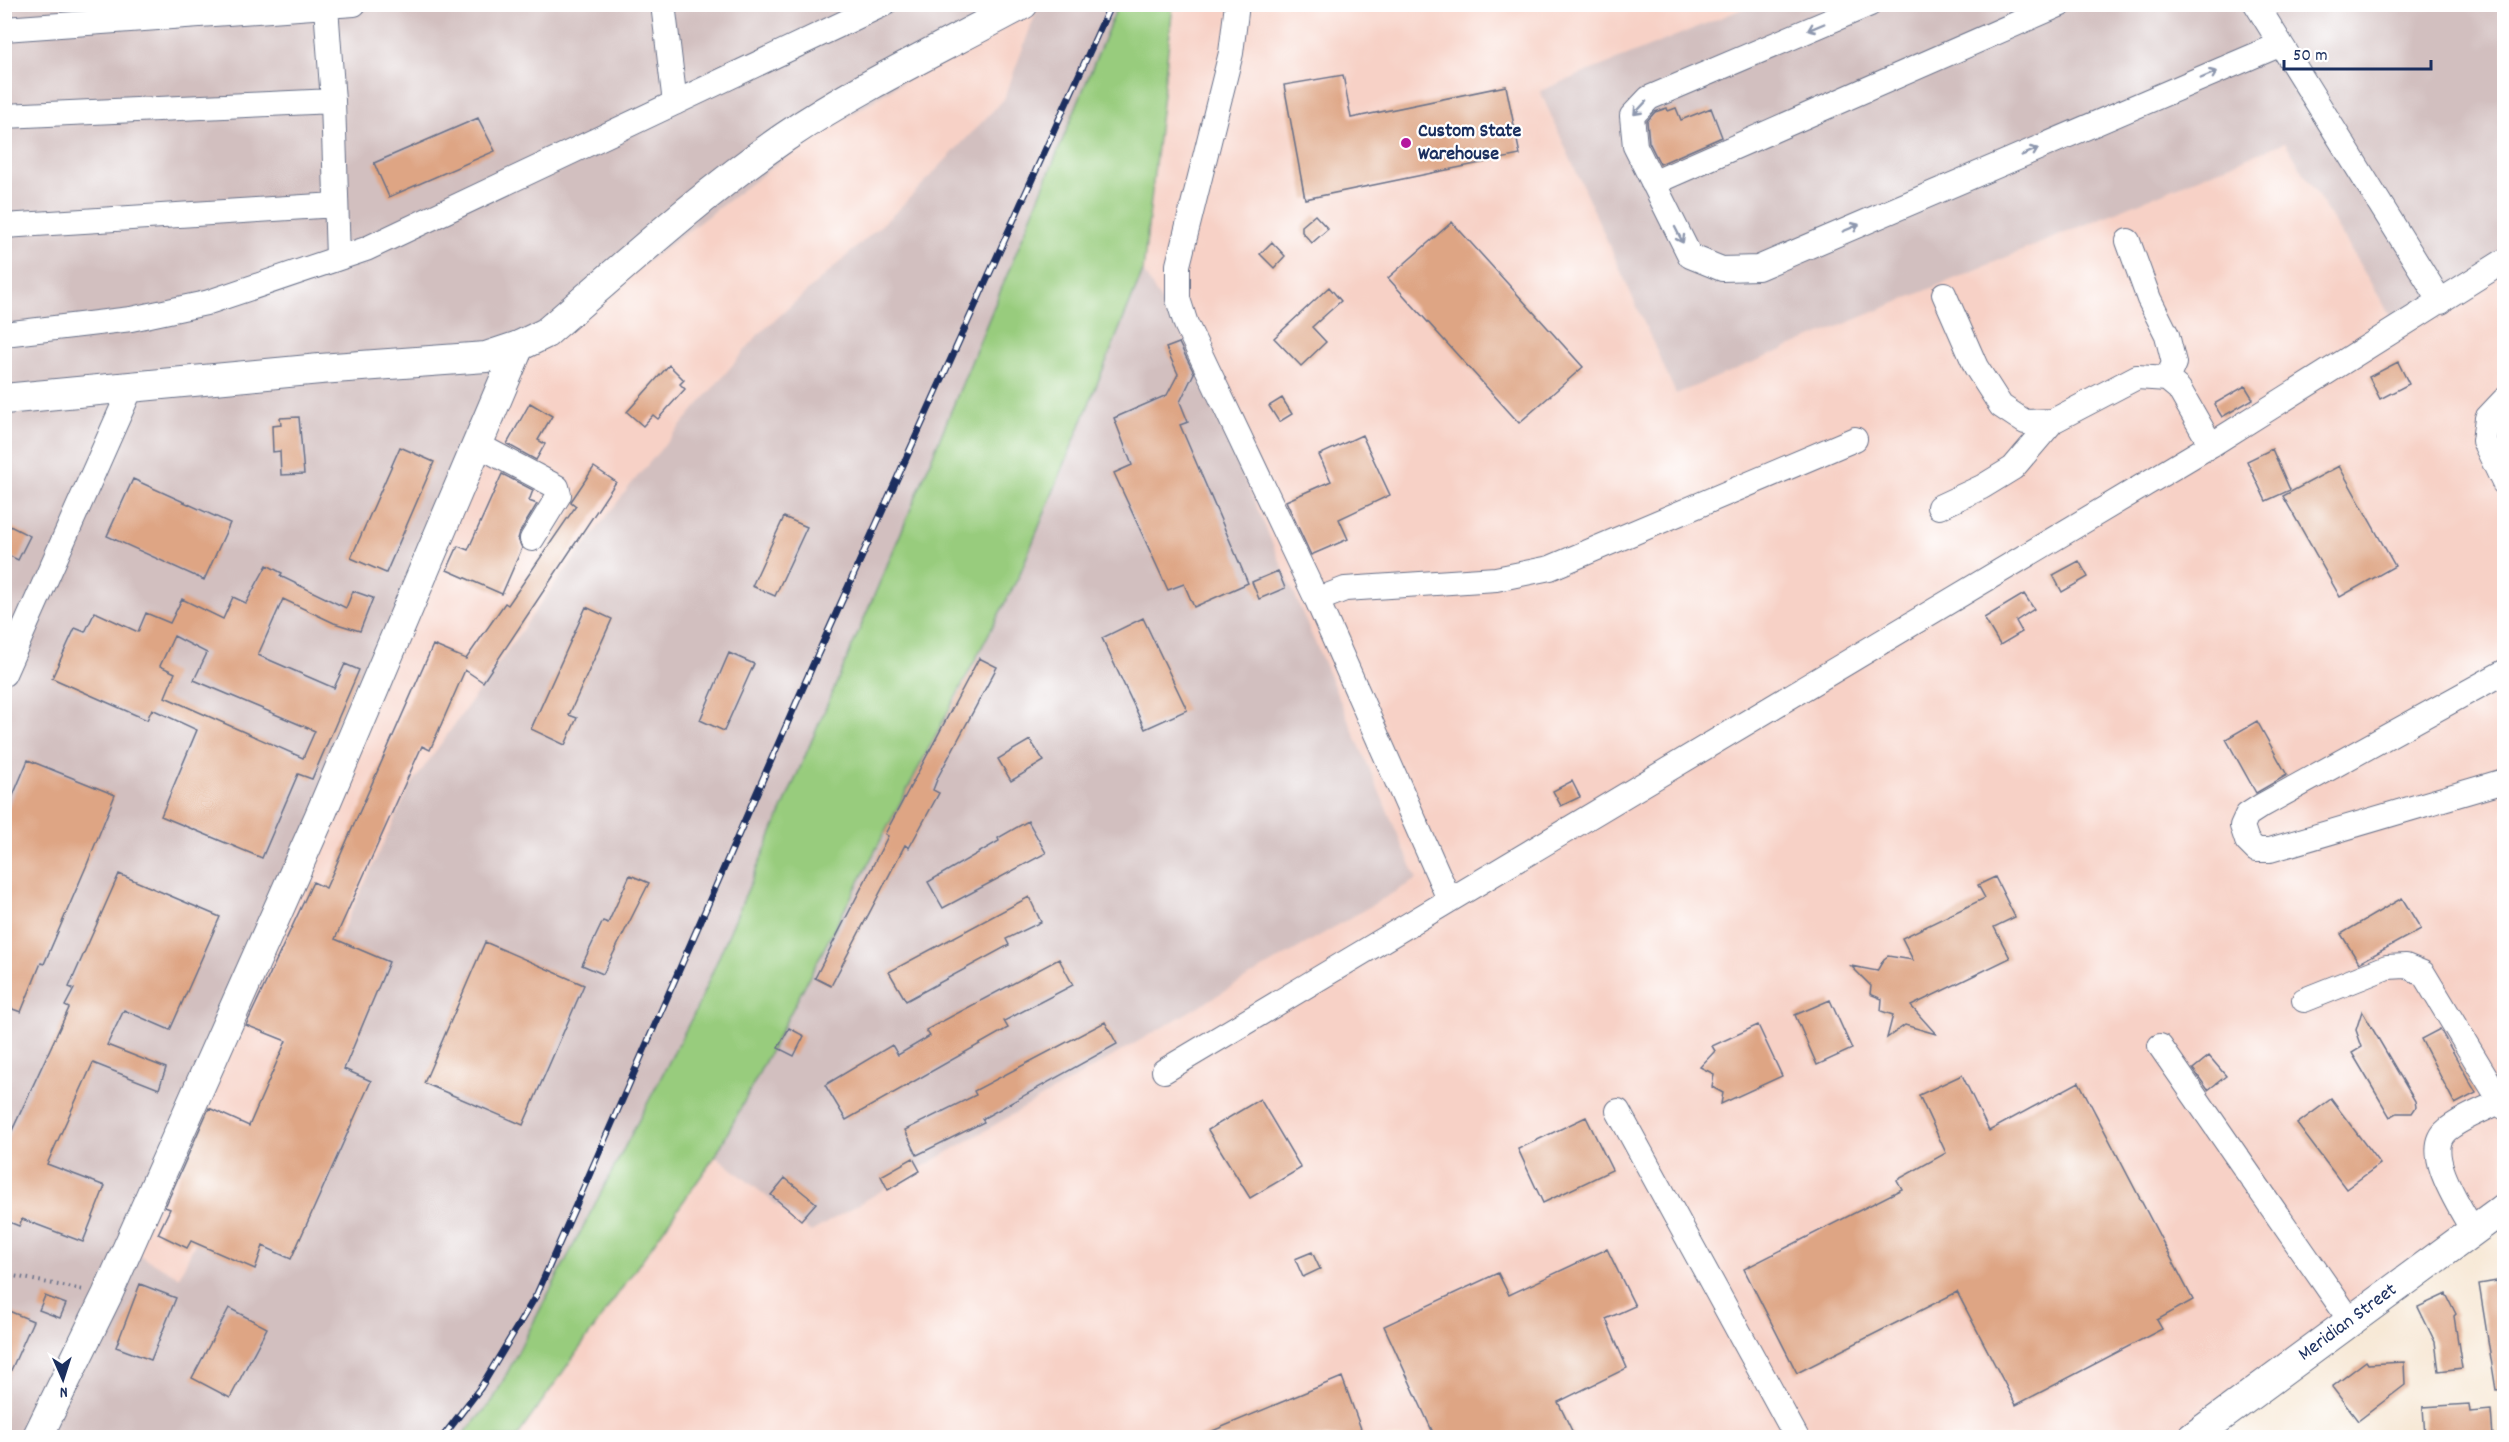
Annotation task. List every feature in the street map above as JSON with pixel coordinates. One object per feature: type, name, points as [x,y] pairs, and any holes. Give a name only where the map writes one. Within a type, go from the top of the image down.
[{"type":"main road","points":[[4,399],[320,369],[486,357],[519,346],[546,333],[717,187],[784,138],[827,110],[1023,4]]},
{"type":"main road","points":[[37,1437],[107,1295],[319,818],[519,346]]},
{"type":"main road","name":"Meridian Street","points":[[2202,1435],[2350,1320],[2505,1208]]},
{"type":"street","points":[[4,29],[354,4]]},
{"type":"street","points":[[663,4],[675,103]]},
{"type":"street","points":[[4,334],[131,319],[206,303],[366,249],[884,4]]},
{"type":"street","points":[[1237,4],[1231,53],[1178,265],[1178,299],[1186,324],[1317,600],[1449,899]]},
{"type":"street","points":[[1870,4],[1649,98],[1632,116],[1635,146],[1690,256],[1722,269],[1758,268],[2279,45]]},
{"type":"street","points":[[1653,183],[2061,4]]},
{"type":"street","points":[[2256,4],[2279,45],[2441,302]]},
{"type":"street","points":[[326,7],[333,101],[338,258]]},
{"type":"street","points":[[4,116],[333,101]]},
{"type":"street","points":[[4,226],[336,205]]},
{"type":"street","points":[[2128,241],[2167,334],[2174,363],[2167,379]]},
{"type":"street","points":[[1164,1071],[2211,445],[2505,261]]},
{"type":"street","points":[[1944,294],[1976,368],[2001,406],[2025,422],[2053,421]]},
{"type":"street","points":[[1939,507],[1982,487],[2013,468],[2053,421],[2137,377],[2167,379],[2179,388],[2211,445]]},
{"type":"street","points":[[4,674],[131,388]]},
{"type":"street","points":[[2505,400],[2487,418],[2484,441],[2505,483]]},
{"type":"street","points":[[1317,600],[1345,589],[1496,579],[1550,568],[1855,439]]},
{"type":"street","points":[[478,445],[557,487],[559,495],[532,539]]},
{"type":"street","points":[[2505,672],[2261,806],[2247,815],[2242,826],[2247,841],[2256,849],[2270,850],[2505,781]]},
{"type":"street","points":[[2304,1000],[2387,967],[2406,966],[2423,974],[2503,1104],[2446,1130],[2437,1145],[2439,1163],[2473,1231]]},
{"type":"street","points":[[2160,1047],[2350,1320]]},
{"type":"street","points":[[1618,1111],[1797,1437]]},
{"type":"path","points":[[4,1274],[107,1295]]},
{"type":"shaded area","points":[[5,5],[1118,5],[900,535],[696,1010],[493,1400],[461,1437],[5,1438]],"holes":[[[1038,7],[1004,99],[896,212],[758,335],[632,483],[546,596],[410,787],[179,1277],[136,1253],[528,352],[782,160],[893,88]]]},
{"type":"shaded area","points":[[1039,5],[2504,5],[2504,1218],[2199,1437],[54,1438],[528,352],[782,160],[893,88]]},
{"type":"shaded area","points":[[1752,5],[2504,5],[2504,254],[2395,323],[2285,142],[1676,394],[1540,91]]},
{"type":"shaded area","points":[[1143,271],[1186,343],[1417,879],[811,1232],[716,1156],[1019,576]]},
{"type":"green space","points":[[1118,5],[1173,5],[1143,271],[1019,576],[716,1155],[517,1437],[461,1437],[493,1400],[696,1010],[900,535]]},
{"type":"building","name":"Custom State Warehouse","points":[[1343,75],[1351,118],[1506,86],[1520,155],[1305,199],[1284,85]]},
{"type":"building","points":[[1667,108],[1668,111],[1676,108],[1681,120],[1711,108],[1722,137],[1660,164],[1649,142],[1647,121],[1655,112]]},
{"type":"building","points":[[478,118],[495,151],[389,197],[374,163]]},
{"type":"building","points":[[1315,215],[1328,229],[1312,243],[1302,232],[1302,226]]},
{"type":"building","points":[[1452,222],[1583,367],[1519,423],[1388,278]]},
{"type":"building","points":[[1272,242],[1285,256],[1274,268],[1260,254]]},
{"type":"building","points":[[1329,287],[1341,301],[1312,327],[1326,342],[1301,366],[1274,338]]},
{"type":"building","points":[[1179,343],[1194,373],[1180,402],[1188,422],[1180,425],[1248,583],[1194,607],[1184,584],[1168,590],[1114,473],[1132,465],[1114,418],[1167,395],[1178,374],[1166,348]]},
{"type":"building","points":[[2398,362],[2409,384],[2380,399],[2369,377]]},
{"type":"building","points":[[669,365],[684,380],[680,384],[685,389],[658,419],[653,415],[643,426],[627,412]]},
{"type":"building","points":[[2245,386],[2253,399],[2222,417],[2214,404]]},
{"type":"building","points":[[1282,398],[1292,414],[1279,422],[1269,406]]},
{"type":"building","points":[[530,403],[552,416],[538,440],[545,444],[536,460],[507,444]]},
{"type":"building","points":[[299,417],[304,474],[281,475],[280,451],[273,452],[272,426],[281,425],[280,418]]},
{"type":"building","points":[[1362,435],[1390,495],[1339,519],[1348,539],[1311,555],[1286,501],[1331,481],[1319,455]]},
{"type":"building","points":[[400,447],[434,462],[386,573],[351,558]]},
{"type":"building","points":[[2272,449],[2290,490],[2266,501],[2247,461]]},
{"type":"building","points":[[2339,466],[2395,566],[2340,597],[2283,496]]},
{"type":"building","points":[[594,467],[616,482],[483,682],[465,670],[430,750],[422,746],[335,939],[389,962],[344,1069],[371,1081],[291,1259],[263,1246],[255,1269],[191,1241],[187,1248],[158,1234],[170,1209],[165,1207],[209,1108],[249,1126],[286,1041],[246,1025],[313,882],[326,888],[433,645],[466,659],[505,603],[508,605],[576,506],[571,502]]},
{"type":"building","points":[[502,474],[533,490],[529,501],[537,504],[520,532],[518,539],[522,548],[502,594],[447,570],[458,546],[468,550]]},
{"type":"building","points":[[133,479],[230,523],[204,580],[107,536]]},
{"type":"building","points":[[784,517],[807,527],[775,596],[752,586]]},
{"type":"building","points":[[4,523],[30,536],[18,560],[4,553]]},
{"type":"building","points":[[2079,561],[2088,577],[2062,592],[2053,575]]},
{"type":"building","points":[[267,565],[282,573],[280,576],[346,608],[353,591],[373,598],[360,631],[334,623],[283,599],[258,655],[334,688],[345,664],[359,670],[312,779],[298,774],[262,858],[161,816],[197,730],[152,709],[147,720],[52,678],[75,628],[85,632],[95,612],[138,632],[146,613],[170,623],[182,599],[223,619],[233,597],[246,603]],"holes":[[[174,636],[207,653],[194,680],[315,731],[303,758],[165,697],[175,673],[160,666]]]},
{"type":"building","points":[[1278,571],[1285,588],[1259,599],[1252,582]]},
{"type":"building","points":[[2024,594],[2034,609],[2016,621],[2022,632],[2000,645],[1984,618]]},
{"type":"building","points":[[586,607],[612,619],[569,715],[577,718],[565,745],[531,729]]},
{"type":"building","points":[[1143,618],[1187,710],[1145,729],[1102,638]]},
{"type":"building","points":[[729,653],[754,664],[724,731],[700,720]]},
{"type":"building","points":[[979,658],[997,667],[938,777],[933,790],[939,793],[909,848],[905,845],[831,986],[815,978],[888,836],[885,834]]},
{"type":"building","points":[[2257,721],[2287,775],[2256,793],[2226,739]]},
{"type":"building","points":[[1030,740],[1044,761],[1011,781],[998,759]]},
{"type":"building","points":[[28,760],[115,795],[44,964],[41,963],[21,1012],[4,1006],[4,817]]},
{"type":"building","points":[[1572,781],[1580,797],[1561,806],[1553,791]]},
{"type":"building","points":[[1028,821],[1046,853],[943,908],[928,882],[999,841],[998,838]]},
{"type":"building","points":[[119,874],[220,917],[170,1030],[124,1010],[107,1045],[166,1068],[159,1089],[93,1063],[47,1164],[105,1186],[83,1242],[22,1219],[19,1226],[4,1220],[4,1148],[69,1008],[65,1006],[74,989],[69,987]]},
{"type":"building","points":[[630,875],[649,883],[603,974],[582,965],[603,921],[608,923]]},
{"type":"building","points":[[1995,877],[2015,917],[1994,927],[2010,958],[1911,1006],[1936,1034],[1905,1025],[1887,1038],[1893,1015],[1881,1011],[1882,999],[1870,994],[1871,986],[1851,966],[1877,971],[1888,956],[1913,960],[1902,938],[1985,898],[1978,885]]},
{"type":"building","points":[[1029,897],[1041,922],[1006,939],[1009,945],[906,1001],[889,972]]},
{"type":"building","points":[[2402,898],[2421,929],[2359,963],[2341,934]]},
{"type":"building","points":[[485,942],[584,985],[523,1125],[424,1083]]},
{"type":"building","points":[[1059,959],[1073,985],[1004,1021],[1008,1028],[846,1120],[825,1085],[892,1045],[898,1055],[930,1036],[926,1030]]},
{"type":"building","points":[[1830,1000],[1852,1049],[1817,1065],[1795,1015]]},
{"type":"building","points":[[2362,1011],[2415,1101],[2416,1107],[2412,1113],[2397,1113],[2390,1117],[2352,1053],[2362,1047],[2356,1030]]},
{"type":"building","points":[[1105,1022],[1117,1044],[982,1119],[984,1122],[917,1155],[905,1130],[976,1095],[974,1091]]},
{"type":"building","points":[[1758,1025],[1782,1076],[1721,1104],[1723,1093],[1712,1087],[1714,1074],[1700,1067],[1715,1051],[1712,1046]]},
{"type":"building","points":[[789,1028],[804,1036],[794,1056],[778,1048]]},
{"type":"building","points":[[2440,1029],[2476,1093],[2455,1104],[2421,1039]]},
{"type":"building","points":[[2209,1056],[2226,1076],[2208,1090],[2193,1069]]},
{"type":"building","points":[[1962,1075],[1989,1131],[2079,1082],[2193,1300],[2157,1320],[2162,1329],[2016,1405],[1957,1292],[1797,1373],[1744,1269],[1902,1189],[1897,1180],[1946,1153],[1919,1095]]},
{"type":"building","points":[[1260,1099],[1301,1168],[1250,1198],[1208,1130]]},
{"type":"building","points":[[2331,1099],[2380,1164],[2346,1189],[2297,1124]]},
{"type":"building","points":[[1586,1117],[1612,1170],[1543,1203],[1518,1149]]},
{"type":"building","points":[[913,1158],[920,1171],[888,1190],[881,1176]]},
{"type":"building","points":[[785,1178],[816,1203],[801,1220],[771,1195]]},
{"type":"building","points":[[1607,1249],[1635,1306],[1606,1319],[1627,1368],[1558,1402],[1575,1437],[1435,1437],[1384,1326],[1498,1273],[1509,1295]]},
{"type":"building","points":[[1312,1252],[1320,1269],[1303,1277],[1295,1259]]},
{"type":"building","points":[[2497,1281],[2497,1284],[2505,1283],[2505,1389],[2496,1390],[2479,1284]]},
{"type":"building","points":[[140,1284],[176,1298],[151,1360],[116,1347]]},
{"type":"building","points":[[2446,1294],[2456,1314],[2454,1316],[2462,1368],[2439,1371],[2435,1342],[2418,1307]]},
{"type":"building","points":[[45,1296],[66,1304],[60,1318],[39,1310]]},
{"type":"building","points":[[229,1308],[267,1328],[230,1398],[192,1378]]},
{"type":"building","points":[[4,1309],[33,1321],[4,1386]]},
{"type":"building","points":[[2366,1361],[2368,1364],[2404,1362],[2405,1385],[2358,1421],[2332,1387]]},
{"type":"building","points":[[1342,1377],[1364,1437],[1198,1437]]},
{"type":"building","points":[[2469,1404],[2470,1412],[2491,1410],[2493,1437],[2425,1437],[2423,1407]]},
{"type":"railway","points":[[442,1438],[481,1387],[537,1294],[812,667],[1111,4]]},
{"type":"place","name":"Custom State Warehouse","points":[[1406,143]]}]
